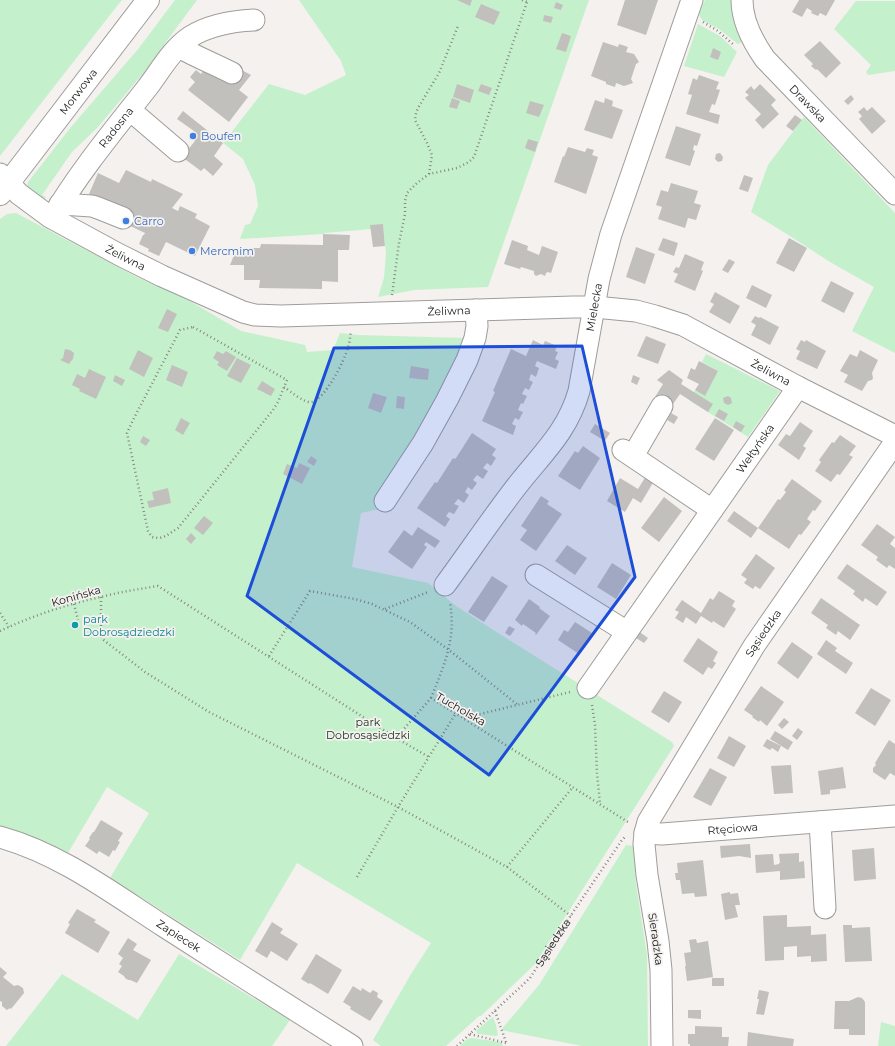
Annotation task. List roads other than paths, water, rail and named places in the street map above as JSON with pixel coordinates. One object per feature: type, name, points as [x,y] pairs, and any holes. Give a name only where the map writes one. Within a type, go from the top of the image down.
[{"type":"main road","name":"Morwowa","points":[[3,183],[148,0]]},
{"type":"street","name":"Mielecka","points":[[444,585],[520,482],[548,448],[575,404],[579,391],[599,279],[611,234],[692,0]]},
{"type":"street","name":"Drawska","points":[[742,0],[747,26],[765,59],[895,194]]},
{"type":"street","name":"Radosna","points":[[56,211],[86,165],[130,110],[173,52],[191,37],[211,27],[240,21],[254,20]]},
{"type":"street","points":[[182,44],[232,73]]},
{"type":"street","points":[[130,110],[178,151]]},
{"type":"street","name":"Żeliwna","points":[[3,183],[19,194],[56,211],[118,254],[162,276],[243,312],[255,315],[281,316],[573,307],[595,307],[636,311],[683,325],[798,387],[895,436]]},
{"type":"street","points":[[56,211],[92,206],[123,218]]},
{"type":"street","points":[[385,501],[423,443],[467,360],[475,338],[477,326],[476,310]]},
{"type":"street","name":"Wełtyńska","points":[[588,688],[798,387]]},
{"type":"street","points":[[662,406],[628,453],[712,510]]},
{"type":"street","name":"Sąsiedzka","points":[[641,830],[648,822],[754,646],[895,442]]},
{"type":"street","points":[[536,574],[627,632]]},
{"type":"street","name":"Rtęciowa","points":[[641,830],[662,834],[895,816]]},
{"type":"street","points":[[820,822],[825,908]]},
{"type":"street","name":"Sieradzka","points":[[641,830],[644,844],[646,875],[658,941],[661,970],[662,1046]]},
{"type":"street","name":"Zapiecek","points":[[0,837],[18,842],[46,854],[79,871],[352,1046]]},
{"type":"place","name":"Boufen","points":[[193,136]]},
{"type":"place","name":"Carro","points":[[126,221]]},
{"type":"place","name":"Mercmim","points":[[192,251]]},
{"type":"place","name":"park Dobrosądziedzki","points":[[75,625]]},
{"type":"park label","name":"park Dobrosąsiedzki","points":[[368,728]]}]
